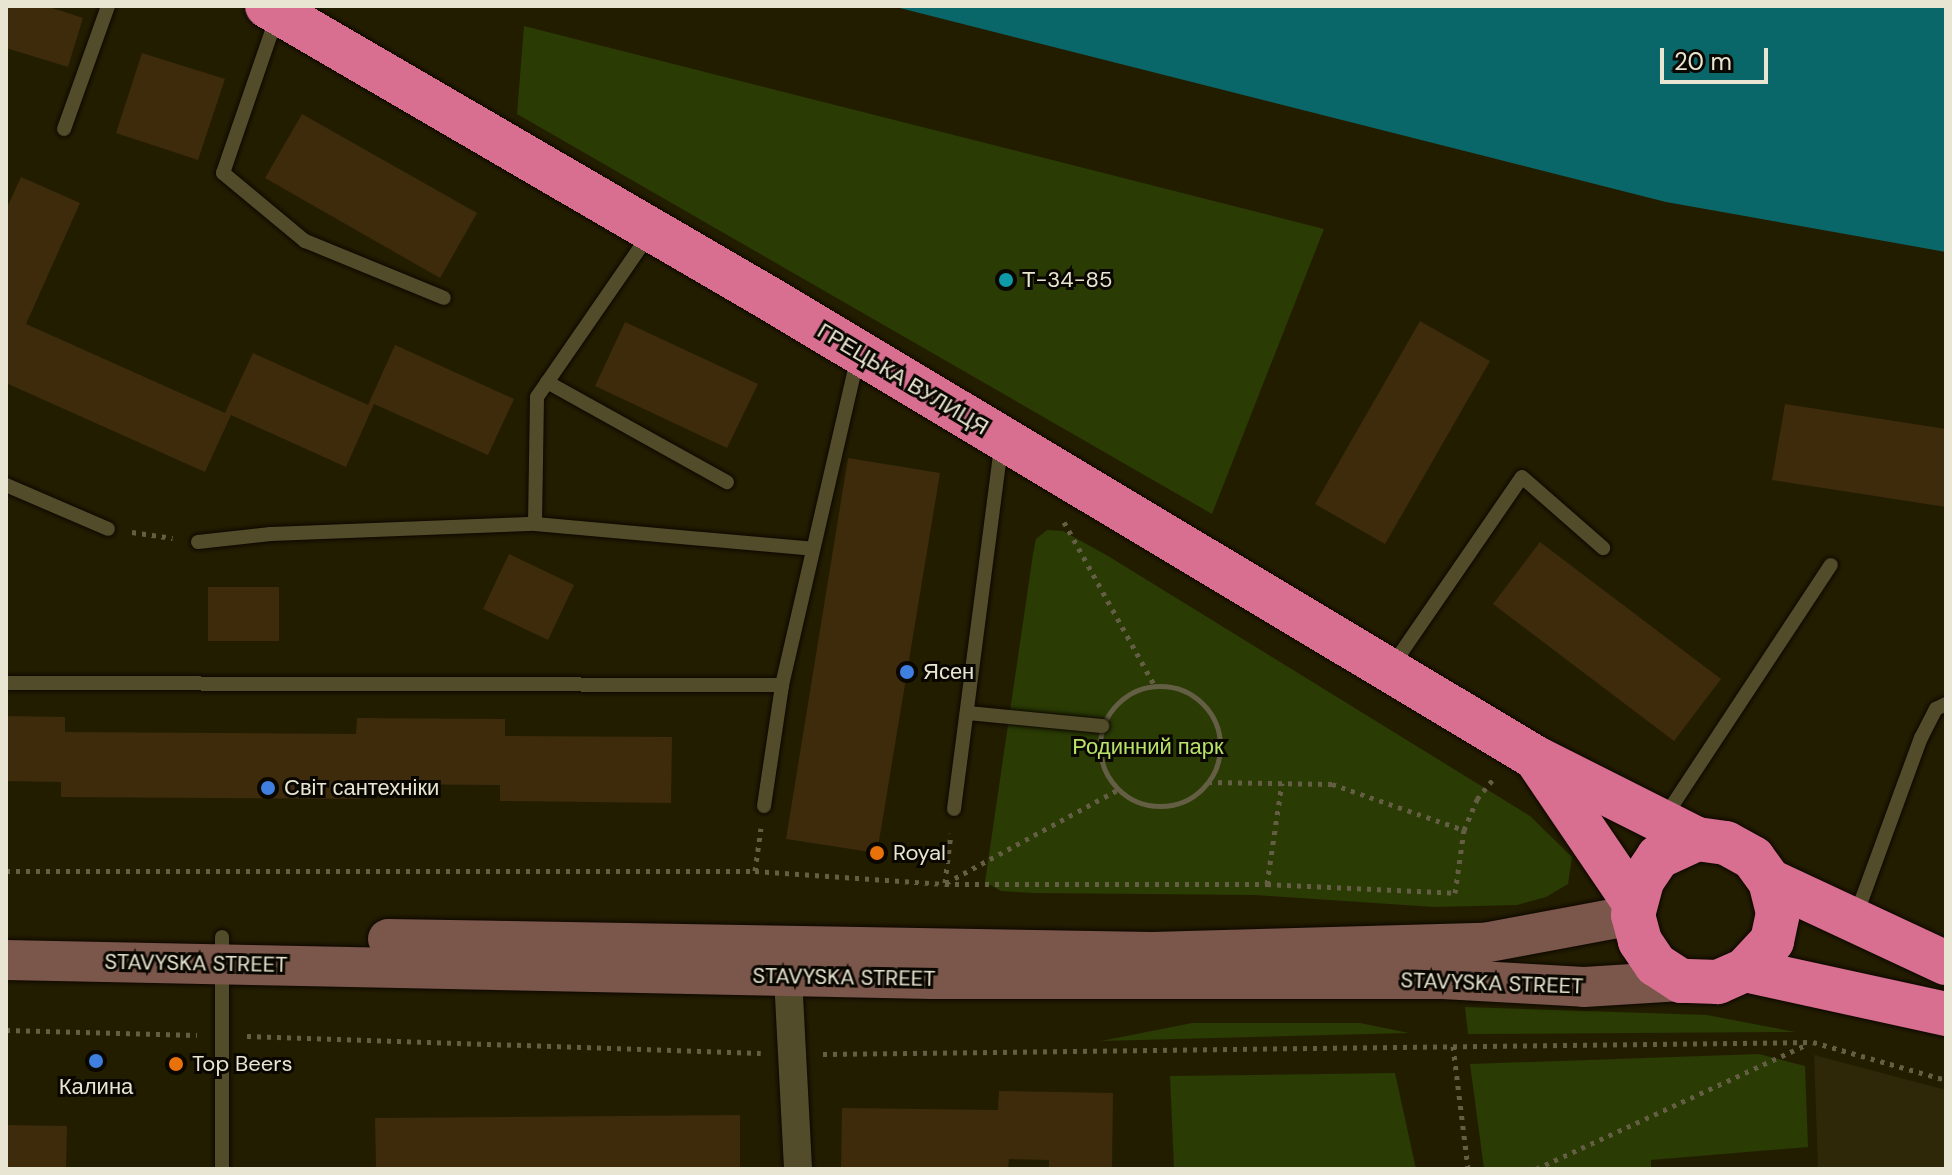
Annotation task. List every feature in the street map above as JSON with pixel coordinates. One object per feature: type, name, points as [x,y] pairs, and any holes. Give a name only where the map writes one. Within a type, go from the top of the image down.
[{"type":"highway","name":"ГРЕЦЬКА ВУЛИЦЯ","points":[[273,8],[652,229],[1528,753],[1679,830]]},
{"type":"highway","name":"ГРЕЦЬКА ВУЛИЦЯ","points":[[1528,753],[1634,910]]},
{"type":"highway","points":[[1679,830],[1726,843],[1753,858],[1770,881],[1778,913],[1772,941],[1745,970],[1718,982],[1681,981],[1656,965],[1640,941],[1634,910],[1658,857],[1679,830]]},
{"type":"highway","points":[[1770,881],[1946,963]]},
{"type":"highway","points":[[1745,970],[1946,1014]]},
{"type":"main road","name":"STAVYSKA STREET","points":[[787,960],[1484,943],[1634,910]]},
{"type":"main road","name":"STAVYSKA STREET","points":[[6,934],[222,950],[787,960],[1189,982],[1443,979],[1584,987],[1681,981]]},
{"type":"main road","name":"STAVYSKA STREET","points":[[6,960],[222,950]]},
{"type":"street","points":[[787,960],[798,1169]]},
{"type":"lane","points":[[64,129],[108,6]]},
{"type":"lane","points":[[273,8],[223,173],[305,241],[444,298]]},
{"type":"lane","points":[[535,524],[537,397],[652,229]]},
{"type":"lane","points":[[764,806],[782,685],[859,352]]},
{"type":"lane","points":[[547,382],[727,482]]},
{"type":"lane","points":[[954,809],[1002,438]]},
{"type":"lane","points":[[1390,670],[1522,477],[1603,548]]},
{"type":"lane","points":[[6,485],[108,529]]},
{"type":"lane","points":[[198,542],[271,534],[535,524],[813,549]]},
{"type":"lane","points":[[1679,830],[1831,565]]},
{"type":"lane","points":[[6,683],[782,685]]},
{"type":"lane","points":[[1854,920],[1921,738],[1936,709],[1946,704]]},
{"type":"lane","points":[[967,713],[1102,726]]},
{"type":"lane","points":[[222,950],[222,1169]]},
{"type":"path","points":[[1057,510],[1155,686]]},
{"type":"path","points":[[108,529],[198,542]]},
{"type":"path","points":[[1155,686],[1188,692],[1213,717],[1220,750],[1208,782],[1196,795],[1165,807],[1148,806],[1117,790],[1100,760],[1102,726],[1122,698],[1155,686]]},
{"type":"path","points":[[6,871],[755,871],[945,884],[1267,884],[1455,893],[1464,830],[1477,799],[1528,753]]},
{"type":"path","points":[[1208,782],[1332,784],[1464,830]]},
{"type":"path","points":[[1267,884],[1282,783]]},
{"type":"path","points":[[945,884],[1117,790]]},
{"type":"path","points":[[755,871],[764,806]]},
{"type":"path","points":[[945,884],[954,809]]},
{"type":"path","points":[[6,1030],[791,1054],[1813,1042],[1946,1080]]},
{"type":"path","points":[[1536,1169],[1813,1042]]},
{"type":"path","points":[[1453,1046],[1468,1169]]},
{"type":"shaded area","points":[[1814,1055],[1946,1090],[1946,1169],[1818,1169]]},
{"type":"green space","points":[[524,26],[1324,229],[1212,514],[517,114]]},
{"type":"green space","name":"Родинний парк","points":[[1047,530],[1063,531],[1108,556],[1530,816],[1572,857],[1568,884],[1546,897],[1517,905],[1434,907],[1255,895],[1035,893],[1001,891],[985,882],[1033,554],[1036,539]]},
{"type":"green space","points":[[1465,1007],[1707,1015],[1795,1032],[1468,1034]]},
{"type":"green space","points":[[1192,1023],[1360,1023],[1409,1033],[1101,1041]]},
{"type":"green space","points":[[1759,1054],[1805,1066],[1808,1147],[1651,1160],[1651,1169],[1484,1169],[1470,1064]]},
{"type":"green space","points":[[1395,1073],[1416,1169],[1174,1169],[1170,1076]]},
{"type":"water","points":[[892,6],[1946,6],[1946,252],[1666,202]]},
{"type":"building","points":[[6,6],[46,6],[83,18],[68,67],[6,48]]},
{"type":"building","points":[[142,53],[225,79],[198,160],[116,133]]},
{"type":"building","points":[[302,114],[477,213],[440,278],[265,178]]},
{"type":"building","points":[[21,177],[80,203],[26,324],[225,413],[253,353],[368,405],[395,345],[514,399],[488,455],[374,404],[346,467],[231,415],[205,472],[6,383],[6,210]]},
{"type":"building","points":[[1420,321],[1490,361],[1385,544],[1315,504]]},
{"type":"building","points":[[625,322],[758,384],[727,448],[595,386]]},
{"type":"building","points":[[1785,404],[1946,429],[1946,507],[1772,480]]},
{"type":"building","points":[[848,458],[940,473],[877,853],[786,839]]},
{"type":"building","points":[[1540,542],[1721,679],[1674,741],[1493,604]]},
{"type":"building","points":[[509,554],[574,585],[548,640],[483,609]]},
{"type":"building","points":[[208,587],[279,587],[279,641],[208,641]]},
{"type":"building","points":[[6,716],[65,717],[65,732],[356,734],[357,718],[505,719],[505,736],[672,737],[671,803],[500,801],[500,785],[360,784],[360,799],[61,797],[61,782],[6,781]]},
{"type":"building","points":[[999,1091],[1113,1093],[1112,1169],[1049,1169],[1049,1160],[1009,1159],[1008,1169],[841,1169],[842,1108],[998,1110]]},
{"type":"building","points":[[740,1115],[740,1169],[376,1169],[375,1118]]},
{"type":"building","points":[[6,1125],[67,1126],[66,1169],[6,1169]]},
{"type":"place","name":"Т-34-85","points":[[1006,280]]},
{"type":"place","name":"Ясен","points":[[907,672]]},
{"type":"place","name":"Світ сантехніки","points":[[268,788]]},
{"type":"place","name":"Royal","points":[[877,853]]},
{"type":"place","name":"Калина","points":[[96,1061]]},
{"type":"place","name":"Top Beers","points":[[176,1064]]}]
